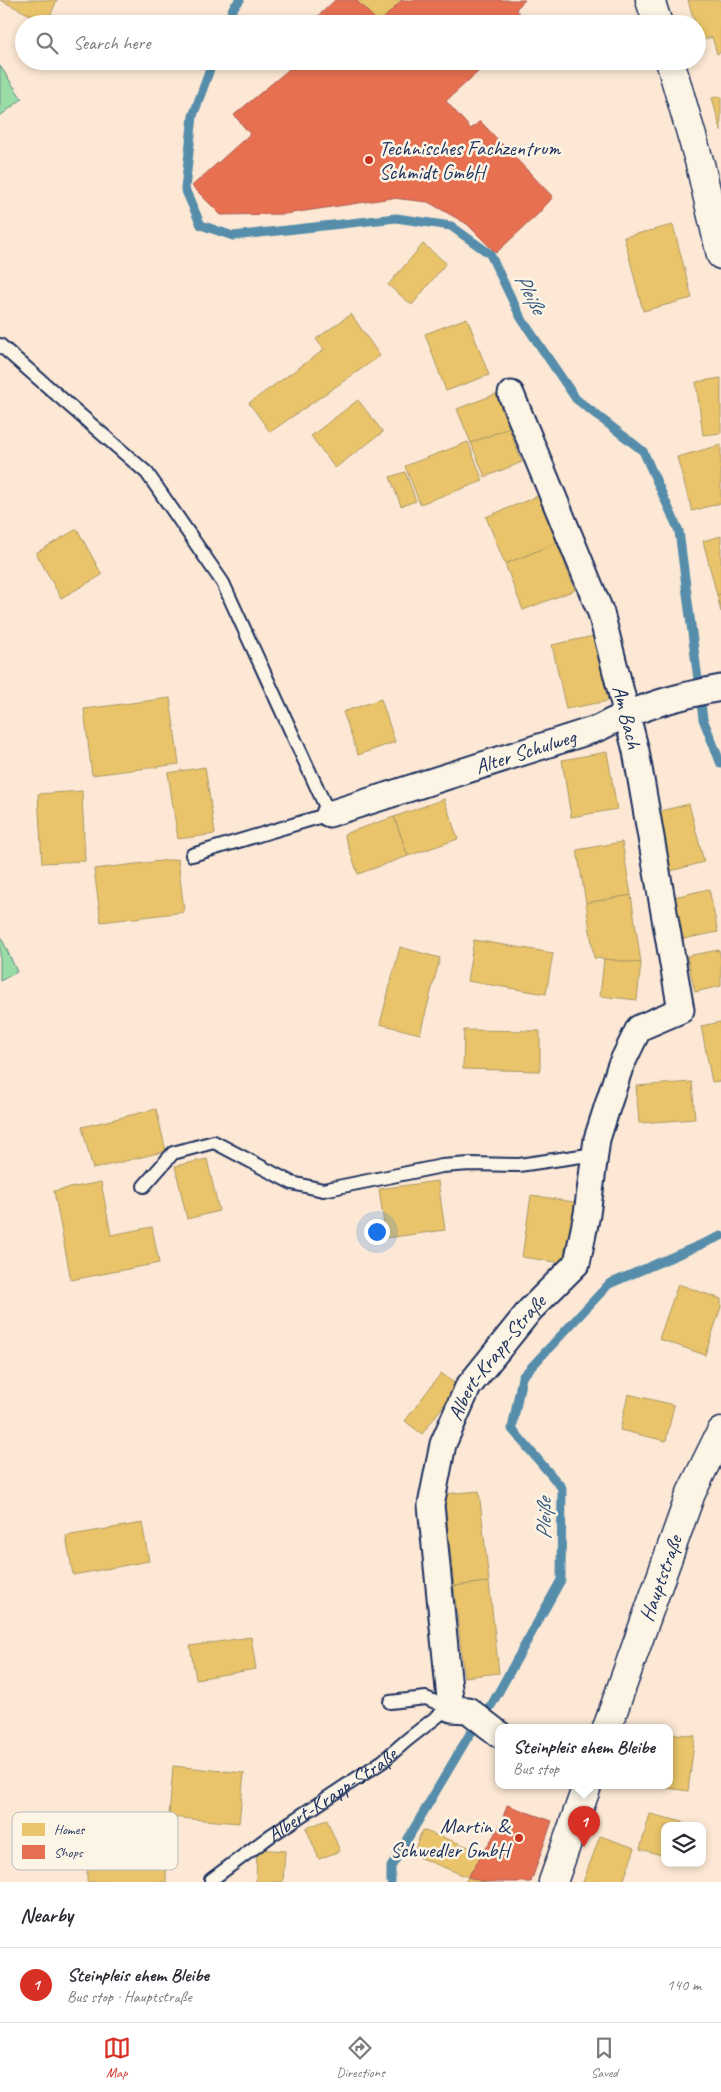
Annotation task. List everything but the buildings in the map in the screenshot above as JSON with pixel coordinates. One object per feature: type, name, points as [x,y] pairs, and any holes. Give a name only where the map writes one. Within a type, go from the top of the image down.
[{"type":"main road","points":[[650,0],[655,15]]},
{"type":"main road","points":[[673,70],[700,164],[720,248]]},
{"type":"main road","name":"Hauptstraße","points":[[608,1724],[691,1493],[721,1432]]},
{"type":"main road","points":[[553,1882],[581,1789]]},
{"type":"street","name":"Am Bach","points":[[511,394],[601,612],[636,751],[681,1010],[639,1028]]},
{"type":"street","name":"Alter Schulweg","points":[[330,814],[599,728],[627,714],[683,695],[720,688]]},
{"type":"street","name":"Albert-Krapp-Straße","points":[[460,1710],[431,1505],[443,1444],[468,1387],[530,1310],[577,1263],[587,1214],[597,1139],[620,1067],[639,1028]]},
{"type":"street","points":[[460,1710],[495,1732]]},
{"type":"lane","points":[[0,345],[148,473],[223,583],[330,814],[192,855]]},
{"type":"lane","points":[[144,1186],[173,1153],[214,1142],[292,1183],[323,1190],[442,1166],[470,1164],[519,1165],[595,1154]]},
{"type":"lane","points":[[390,1702],[426,1698],[460,1710]]},
{"type":"lane","name":"Albert-Krapp-Straße","points":[[211,1880],[270,1836],[383,1761],[406,1740],[443,1712],[460,1710]]},
{"type":"green space","points":[[0,66],[22,99],[0,116]]},
{"type":"green space","points":[[0,935],[17,972],[0,981]]},
{"type":"waterway","name":"Pleiße","points":[[230,15],[233,8],[240,0]]},
{"type":"waterway","name":"Pleiße","points":[[210,70],[193,116],[185,189],[201,225],[233,236],[396,218],[451,226],[490,254],[521,318],[576,399],[643,451],[679,531],[703,719],[721,764]]},
{"type":"waterway","name":"Pleiße","points":[[391,1882],[391,1867],[468,1737],[492,1704],[561,1580],[562,1488],[512,1429],[522,1377],[609,1284],[721,1236]]},
{"type":"place","name":"Technisches Fachzentrum Schmidt GmbH","points":[[369,160]]},
{"type":"place","name":"Martin & Schwedler GmbH","points":[[519,1838]]},
{"type":"place","name":"Steinpleis ehem Bleibe","points":[[584,1847]]}]
